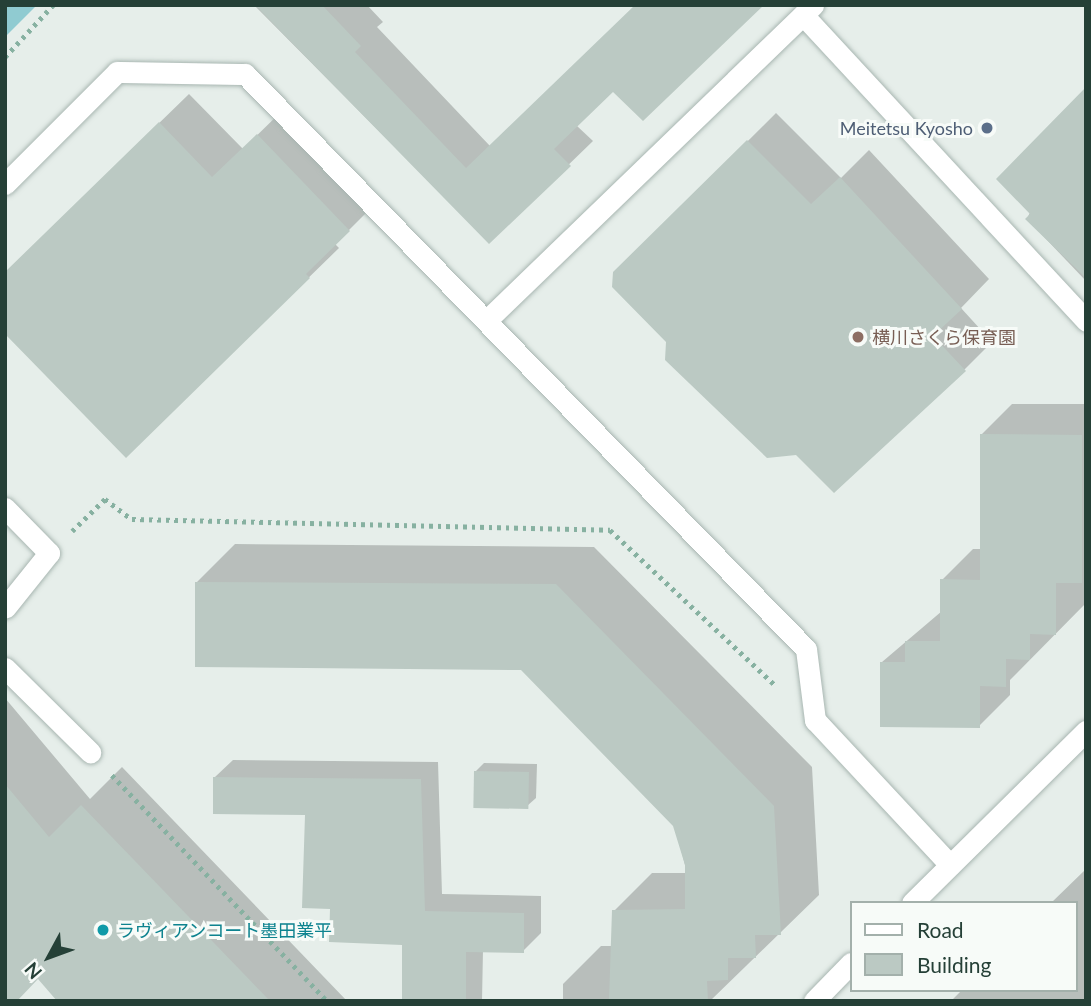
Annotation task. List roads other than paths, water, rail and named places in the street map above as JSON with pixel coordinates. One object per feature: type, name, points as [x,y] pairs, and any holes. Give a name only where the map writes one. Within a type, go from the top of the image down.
[{"type":"street","points":[[488,319],[808,10],[1086,321]]},
{"type":"street","points":[[5,184],[117,72],[245,74],[488,319],[806,649],[815,720],[950,864]]},
{"type":"street","points":[[5,508],[49,553],[5,608]]},
{"type":"street","points":[[5,668],[90,752]]},
{"type":"street","points":[[914,901],[1086,731]]},
{"type":"street","points":[[814,1001],[850,964]]},
{"type":"water","points":[[5,5],[37,5],[5,37]]},
{"type":"place","name":"Meitetsu Kyosho","points":[[987,128]]},
{"type":"place","name":"横川さくら保育園","points":[[858,337]]},
{"type":"place","name":"ラヴィアンコート墨田業平","points":[[103,930]]}]
